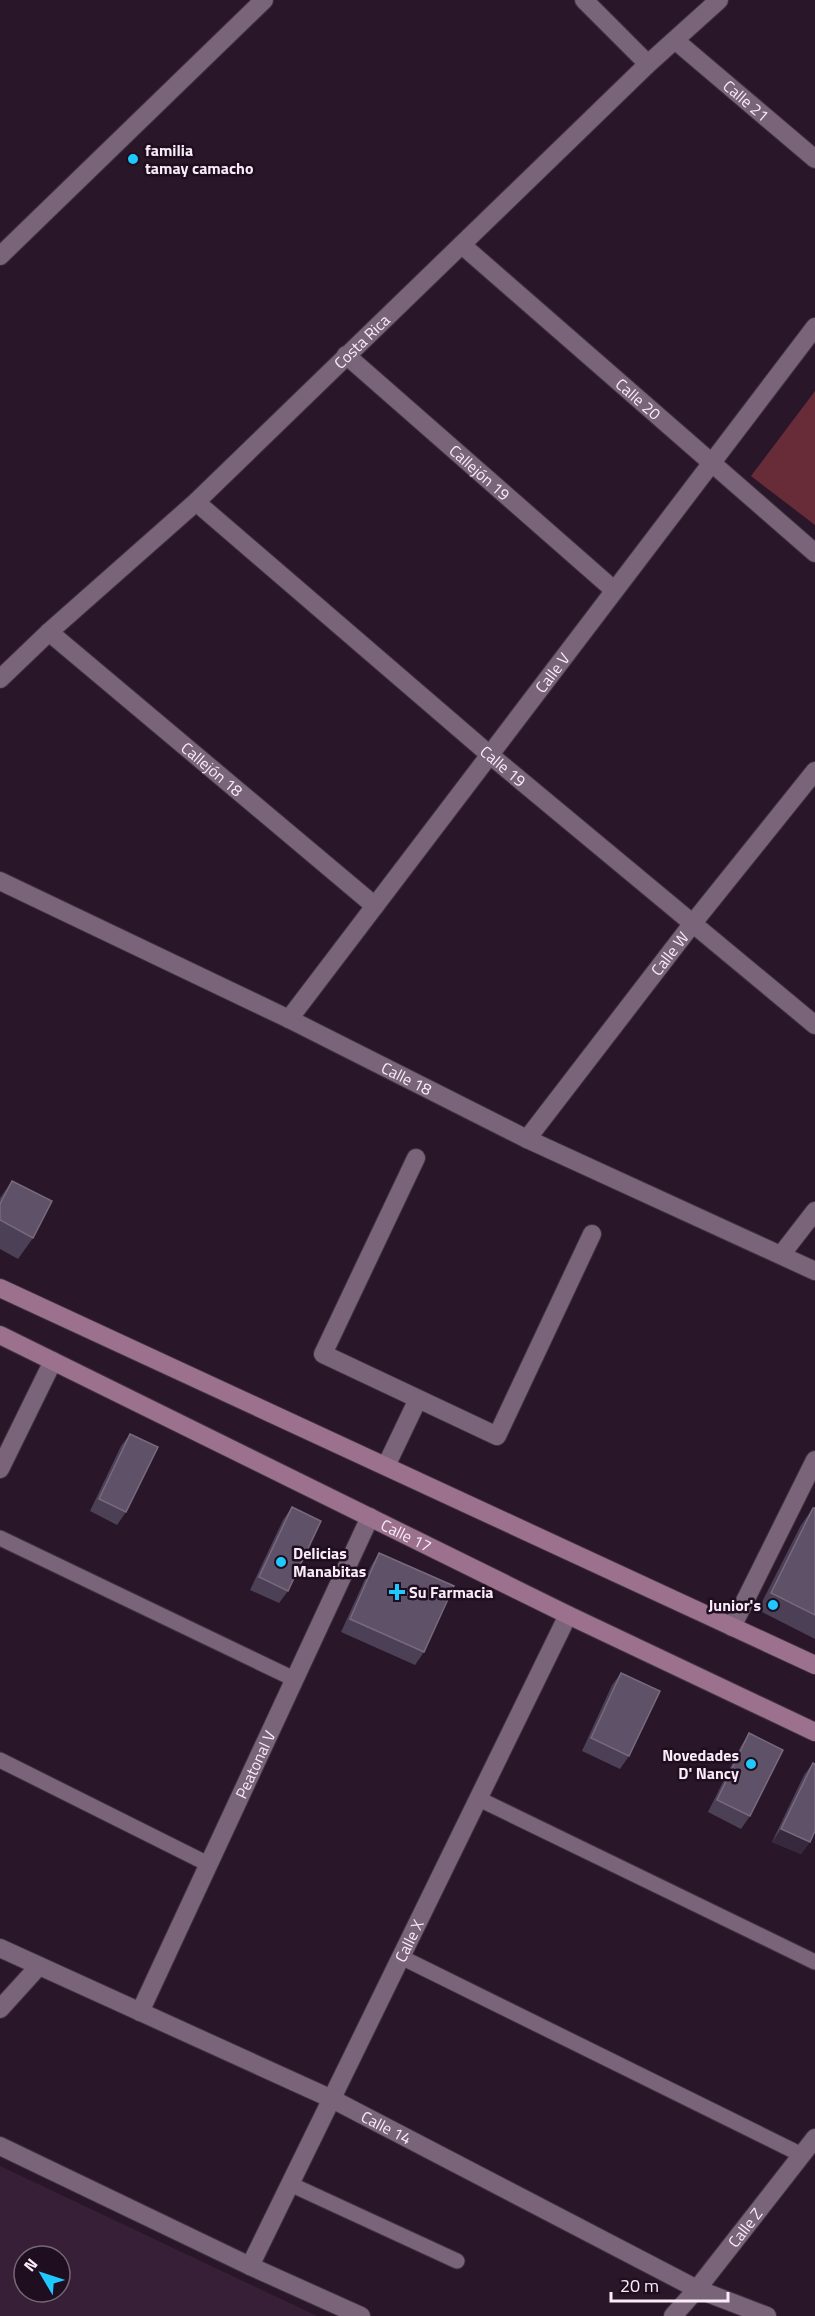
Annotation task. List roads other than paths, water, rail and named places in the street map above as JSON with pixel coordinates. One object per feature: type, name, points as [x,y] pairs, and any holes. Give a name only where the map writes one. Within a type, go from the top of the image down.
[{"type":"street","points":[[0,256],[264,0]]},
{"type":"street","points":[[584,0],[648,64]]},
{"type":"street","name":"Costa Rica","points":[[0,679],[49,632],[196,502],[648,64],[719,0]]},
{"type":"street","name":"Calle 21","points":[[676,41],[815,159]]},
{"type":"street","name":"Calle 20","points":[[462,245],[815,553]]},
{"type":"street","name":"Calle V","points":[[289,1019],[815,327]]},
{"type":"street","name":"Callejón 19","points":[[346,355],[614,591]]},
{"type":"street","name":"Calle 19","points":[[196,502],[490,755],[815,1025]]},
{"type":"street","name":"Callejón 18","points":[[49,632],[375,906]]},
{"type":"street","name":"Calle W","points":[[527,1139],[693,923],[815,771]]},
{"type":"street","name":"Calle 18","points":[[0,881],[289,1019],[527,1139],[815,1271]]},
{"type":"street","points":[[416,1158],[323,1354],[497,1436],[592,1234]]},
{"type":"street","points":[[781,1255],[815,1211]]},
{"type":"street","points":[[0,1288],[815,1665]]},
{"type":"street","name":"Calle 17","points":[[0,1335],[568,1615],[815,1732]]},
{"type":"street","points":[[0,1469],[53,1361]]},
{"type":"street","points":[[386,1466],[418,1399]]},
{"type":"street","points":[[732,1627],[815,1460]]},
{"type":"street","name":"Peatonal V","points":[[140,2012],[370,1517]]},
{"type":"street","name":"Calle X","points":[[250,2266],[568,1615]]},
{"type":"street","name":"Calle 14","points":[[0,1948],[332,2099],[697,2289],[767,2316]]},
{"type":"street","points":[[0,2009],[39,1966]]},
{"type":"street","name":"Calle Z","points":[[673,2316],[809,2158],[815,2138]]},
{"type":"street","points":[[0,2146],[250,2266],[361,2316]]},
{"type":"lane","points":[[0,1538],[294,1678]]},
{"type":"lane","points":[[0,1760],[208,1864]]},
{"type":"lane","points":[[478,1799],[815,1962]]},
{"type":"lane","points":[[401,1957],[809,2158]]},
{"type":"lane","points":[[290,2184],[457,2261]]},
{"type":"place","name":"familia tamay camacho","points":[[133,159]]},
{"type":"place","name":"Delicias Manabitas","points":[[281,1562]]},
{"type":"place","name":"Su Farmacia","points":[[397,1592]]},
{"type":"place","name":"Junior's","points":[[773,1605]]},
{"type":"place","name":"Novedades D' Nancy","points":[[751,1764]]}]
